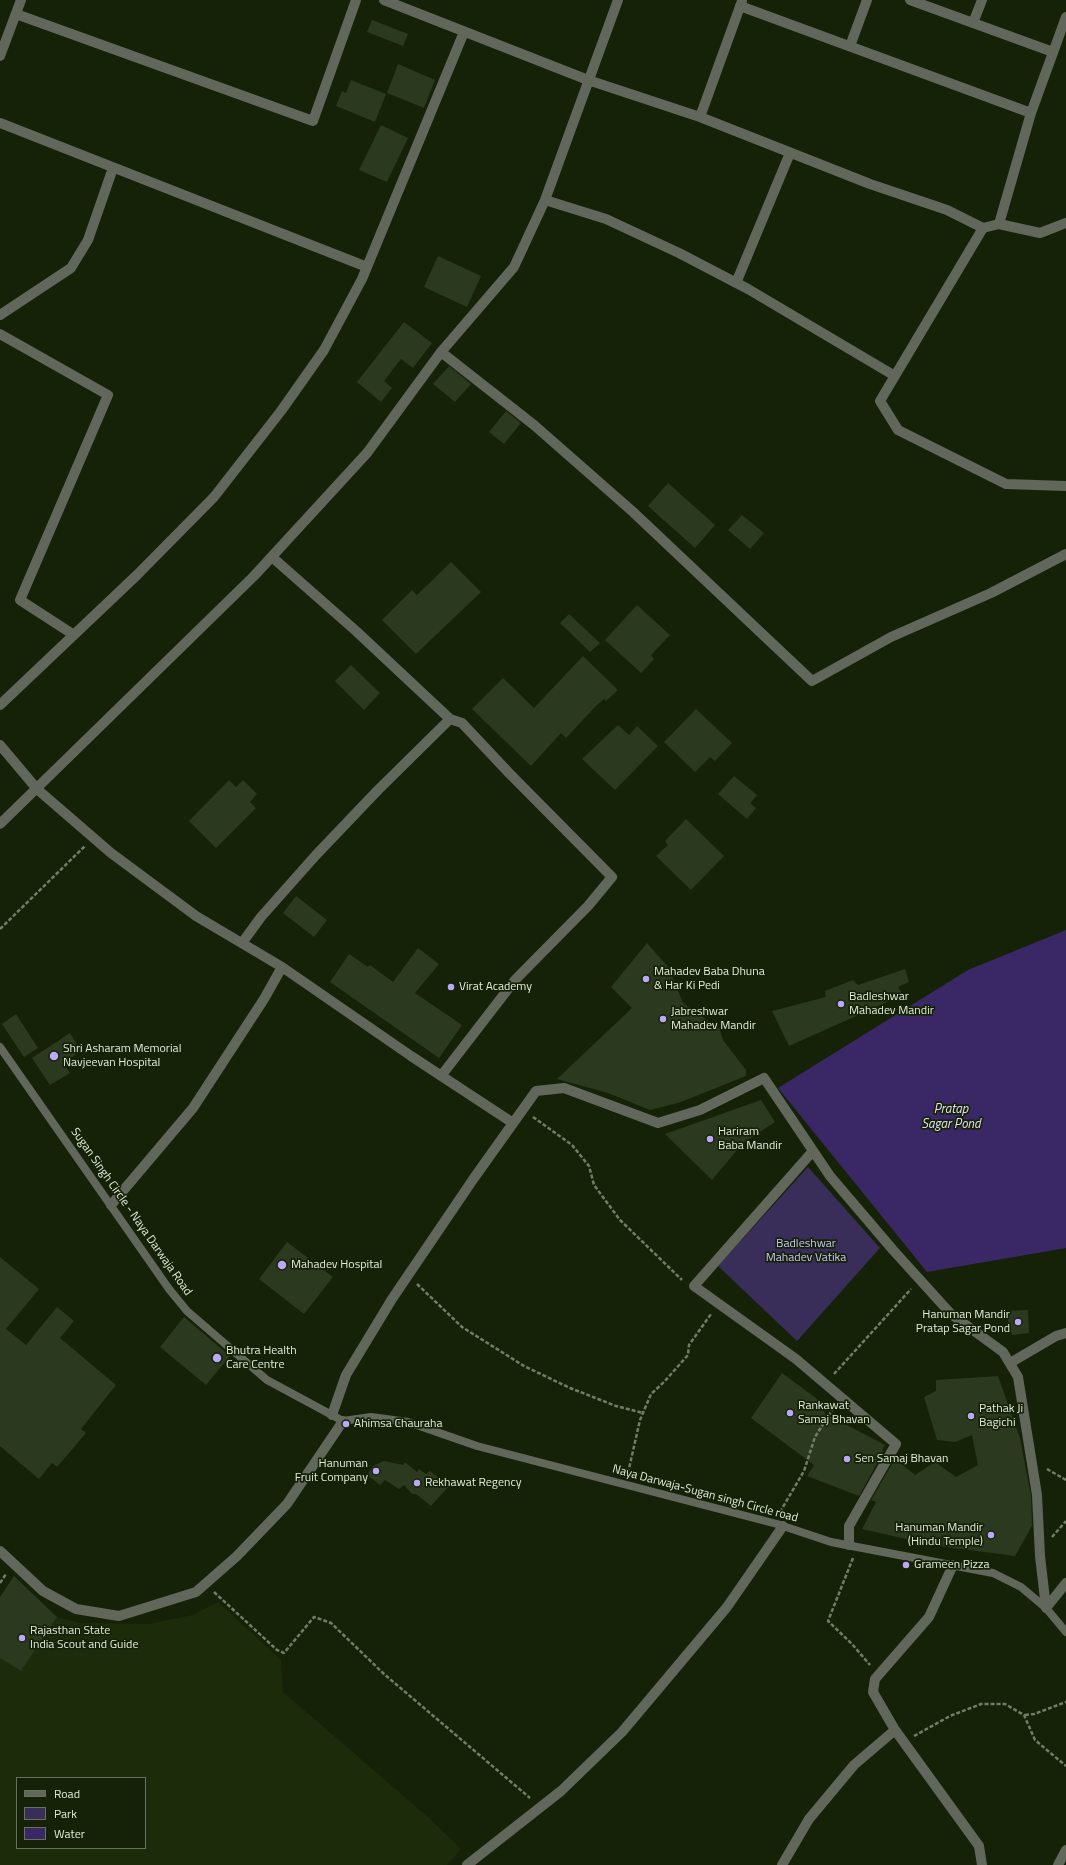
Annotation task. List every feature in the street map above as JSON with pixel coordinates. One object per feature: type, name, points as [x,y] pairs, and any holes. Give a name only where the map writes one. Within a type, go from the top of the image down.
[{"type":"street","points":[[0,56],[21,0]]},
{"type":"street","points":[[16,14],[312,121],[356,0]]},
{"type":"street","points":[[384,0],[588,80],[700,117],[870,184],[947,210],[983,228],[999,224],[1040,233],[1066,223]]},
{"type":"street","points":[[0,824],[272,557],[367,453],[441,352],[514,267],[545,200],[618,0]]},
{"type":"street","points":[[850,46],[867,0]]},
{"type":"street","points":[[910,0],[1053,52]]},
{"type":"street","points":[[973,23],[982,0]]},
{"type":"street","points":[[700,117],[741,3],[850,46],[1031,113]]},
{"type":"street","points":[[999,224],[1031,113],[1066,17]]},
{"type":"street","points":[[0,705],[74,635],[214,497],[281,411],[324,350],[367,267],[464,32]]},
{"type":"street","points":[[0,123],[367,267]]},
{"type":"street","points":[[736,283],[790,152]]},
{"type":"street","points":[[0,315],[71,268],[88,240],[113,168]]},
{"type":"street","points":[[545,200],[606,219],[736,283],[895,376]]},
{"type":"street","points":[[983,228],[880,401],[898,430],[1006,484],[1066,486]]},
{"type":"street","points":[[0,334],[108,395],[20,600],[74,635]]},
{"type":"street","points":[[441,352],[534,425],[632,511],[812,681],[891,637],[991,594],[1066,554]]},
{"type":"street","points":[[272,557],[367,641],[450,719],[462,723],[508,772],[612,877],[588,906],[515,980],[441,1076]]},
{"type":"street","points":[[242,943],[261,917],[316,854],[450,719]]},
{"type":"street","points":[[0,745],[37,789],[93,838],[196,916],[282,967],[441,1076],[513,1123]]},
{"type":"street","points":[[111,1205],[193,1108],[264,999],[282,967]]},
{"type":"street","points":[[332,1415],[346,1375],[408,1275],[474,1178],[536,1091],[564,1088],[658,1123],[700,1110],[764,1078],[830,1176],[951,1314],[1003,1352],[1018,1377],[1026,1418],[1030,1460],[1037,1495],[1040,1556],[1046,1608]]},
{"type":"street","points":[[814,1151],[694,1286],[717,1305],[796,1359],[896,1444],[849,1526],[853,1547]]},
{"type":"street","points":[[1010,1362],[1056,1336],[1066,1333]]},
{"type":"street","points":[[0,1551],[42,1591],[76,1609],[90,1612],[119,1616],[196,1592],[237,1556],[287,1504],[343,1421]]},
{"type":"street","points":[[467,1865],[561,1791],[622,1732],[727,1607],[780,1525]]},
{"type":"street","points":[[953,1565],[929,1617],[875,1679],[873,1692],[903,1743],[979,1846],[982,1865]]},
{"type":"street","points":[[1046,1608],[1066,1583]]},
{"type":"street","points":[[782,1865],[809,1819],[854,1765],[895,1730]]},
{"type":"street","points":[[1058,1865],[1066,1850]]},
{"type":"lane","name":"Sugan Singh Circle - Naya Darwaja Road","points":[[0,1047],[168,1288],[187,1311],[267,1380],[343,1421]]},
{"type":"lane","name":"Naya Darwaja-Sugan singh Circle road","points":[[343,1421],[371,1417],[408,1422],[477,1446],[780,1525],[831,1542],[993,1573],[1021,1587],[1046,1608],[1066,1632]]},
{"type":"path","points":[[0,929],[93,838]]},
{"type":"path","points":[[524,1109],[572,1145],[589,1166],[594,1185],[620,1220],[682,1280],[694,1286]]},
{"type":"path","points":[[408,1275],[462,1327],[524,1366],[570,1388],[610,1404],[643,1413]]},
{"type":"path","points":[[825,1384],[919,1279]]},
{"type":"path","points":[[624,1485],[643,1413],[651,1394],[688,1355],[689,1345],[717,1305]]},
{"type":"path","points":[[780,1525],[778,1516],[804,1471],[814,1437],[840,1397]]},
{"type":"path","points":[[1030,1460],[1066,1480]]},
{"type":"path","points":[[853,1547],[828,1621],[852,1644],[878,1676]]},
{"type":"path","points":[[205,1584],[277,1650],[284,1653],[314,1617],[331,1623],[384,1674],[541,1808]]},
{"type":"path","points":[[903,1743],[950,1716],[981,1704],[1004,1704],[1024,1715],[1034,1714],[1066,1702]]},
{"type":"path","points":[[1024,1715],[1036,1740],[1066,1766]]},
{"type":"shaded area","points":[[218,1602],[281,1660],[283,1692],[428,1817],[461,1849],[447,1865],[0,1865],[0,1658],[21,1671],[57,1617],[80,1623],[149,1624],[193,1615]]},
{"type":"green space","name":"Badleshwar Mahadev Vatika","points":[[808,1167],[880,1248],[797,1341],[718,1266]]},
{"type":"water","name":"Pratap Sagar Pond","points":[[1066,930],[1066,1248],[927,1272],[778,1088],[968,970]]},
{"type":"building","points":[[372,20],[408,34],[403,46],[367,32]]},
{"type":"building","points":[[398,64],[435,80],[424,108],[387,93]]},
{"type":"building","points":[[351,80],[386,94],[375,122],[336,106],[342,91],[346,93]]},
{"type":"building","points":[[381,125],[408,138],[387,182],[359,170]]},
{"type":"building","points":[[438,256],[481,276],[467,307],[424,287]]},
{"type":"building","points":[[404,322],[432,343],[413,368],[401,359],[384,381],[392,388],[381,402],[357,382]]},
{"type":"building","points":[[449,366],[471,384],[455,402],[433,384]]},
{"type":"building","points":[[506,411],[521,423],[504,444],[489,432]]},
{"type":"building","points":[[668,483],[715,525],[695,548],[648,506]]},
{"type":"building","points":[[742,515],[764,533],[750,549],[728,530]]},
{"type":"building","points":[[451,562],[481,592],[416,654],[382,620],[412,590],[417,595]]},
{"type":"building","points":[[637,605],[670,635],[651,655],[654,659],[641,673],[605,640]]},
{"type":"building","points":[[569,614],[600,643],[590,652],[560,623]]},
{"type":"building","points":[[583,656],[618,690],[606,701],[604,699],[596,706],[566,738],[561,733],[531,766],[472,709],[503,678],[534,708]]},
{"type":"building","points":[[351,665],[380,693],[364,710],[335,681]]},
{"type":"building","points":[[696,709],[732,743],[715,761],[710,757],[695,772],[664,742]]},
{"type":"building","points":[[618,725],[629,735],[637,726],[658,746],[615,790],[582,759]]},
{"type":"building","points":[[734,776],[757,795],[750,803],[756,808],[747,819],[718,794]]},
{"type":"building","points":[[229,780],[236,787],[243,780],[257,794],[250,802],[256,808],[216,848],[189,821]]},
{"type":"building","points":[[686,819],[724,856],[691,890],[656,856],[668,845],[665,841]]},
{"type":"building","points":[[296,896],[327,920],[314,937],[283,913]]},
{"type":"building","name":"Jabreshwar Mahadev Mandir","points":[[647,943],[669,968],[683,1003],[720,1029],[723,1040],[746,1070],[746,1076],[681,1102],[650,1110],[608,1093],[557,1079],[632,1008],[611,987]]},
{"type":"building","points":[[418,948],[439,964],[415,993],[462,1025],[439,1058],[330,982],[349,954],[368,967],[370,965],[393,982]]},
{"type":"building","name":"Badleshwar Mahadev Mandir","points":[[905,969],[909,982],[898,987],[903,995],[789,1046],[772,1011],[826,997],[825,991],[853,980],[858,985]]},
{"type":"building","points":[[16,1014],[38,1048],[24,1057],[2,1024]]},
{"type":"building","points":[[70,1033],[81,1051],[63,1063],[70,1073],[50,1085],[32,1058]]},
{"type":"building","name":"Hariram Baba Mandir","points":[[761,1100],[775,1122],[743,1143],[712,1180],[665,1134]]},
{"type":"building","points":[[287,1242],[333,1277],[304,1314],[259,1279]]},
{"type":"building","points":[[0,1257],[39,1289],[6,1329],[26,1345],[57,1307],[74,1321],[60,1338],[116,1385],[81,1429],[86,1433],[57,1467],[52,1463],[39,1479],[0,1446]]},
{"type":"building","name":"Hanuman Mandir Pratap Sagar Pond","points":[[1028,1310],[1029,1333],[1012,1335],[1005,1311]]},
{"type":"building","points":[[184,1317],[230,1356],[206,1385],[160,1347]]},
{"type":"building","points":[[782,1373],[828,1407],[824,1413],[885,1445],[882,1450],[884,1451],[859,1496],[807,1476],[814,1465],[751,1418]]},
{"type":"building","points":[[998,1376],[1020,1438],[1031,1496],[1032,1526],[1015,1556],[938,1546],[862,1529],[876,1502],[871,1500],[895,1459],[915,1475],[935,1462],[956,1477],[978,1465],[972,1435],[955,1442],[937,1440],[924,1397],[936,1391],[936,1380]]},
{"type":"building","name":"Rekhawat Regency","points":[[384,1461],[403,1465],[405,1462],[417,1472],[419,1469],[426,1474],[430,1471],[449,1486],[431,1506],[416,1494],[412,1494],[404,1485],[399,1489],[385,1480],[380,1485],[367,1475],[373,1466]]},
{"type":"building","name":"Rajasthan State India Scout and Guide","points":[[14,1576],[57,1617],[21,1671],[0,1658],[0,1597]]},
{"type":"place","name":"Mahadev Baba Dhuna & Har Ki Pedi","points":[[646,979]]},
{"type":"place","name":"Virat Academy","points":[[451,987]]},
{"type":"place","name":"Badleshwar Mahadev Mandir","points":[[841,1004]]},
{"type":"place","name":"Jabreshwar Mahadev Mandir","points":[[663,1019]]},
{"type":"place","name":"Shri Asharam Memorial Navjeevan Hospital","points":[[54,1056]]},
{"type":"place","name":"Hariram Baba Mandir","points":[[710,1139]]},
{"type":"place","name":"Mahadev Hospital","points":[[282,1265]]},
{"type":"place","name":"Hanuman Mandir Pratap Sagar Pond","points":[[1018,1322]]},
{"type":"place","name":"Bhutra Health Care Centre","points":[[217,1358]]},
{"type":"place","name":"Rankawat Samaj Bhavan","points":[[790,1413]]},
{"type":"place","name":"Pathak Ji Bagichi","points":[[971,1416]]},
{"type":"place","name":"Ahimsa Chauraha","points":[[346,1424]]},
{"type":"place","name":"Sen Samaj Bhavan","points":[[847,1459]]},
{"type":"place","name":"Hanuman Fruit Company","points":[[376,1471]]},
{"type":"place","name":"Rekhawat Regency","points":[[417,1483]]},
{"type":"place","name":"Hanuman Mandir (Hindu Temple)","points":[[991,1535]]},
{"type":"place","name":"Grameen Pizza","points":[[906,1565]]},
{"type":"place","name":"Rajasthan State India Scout and Guide","points":[[22,1638]]}]
